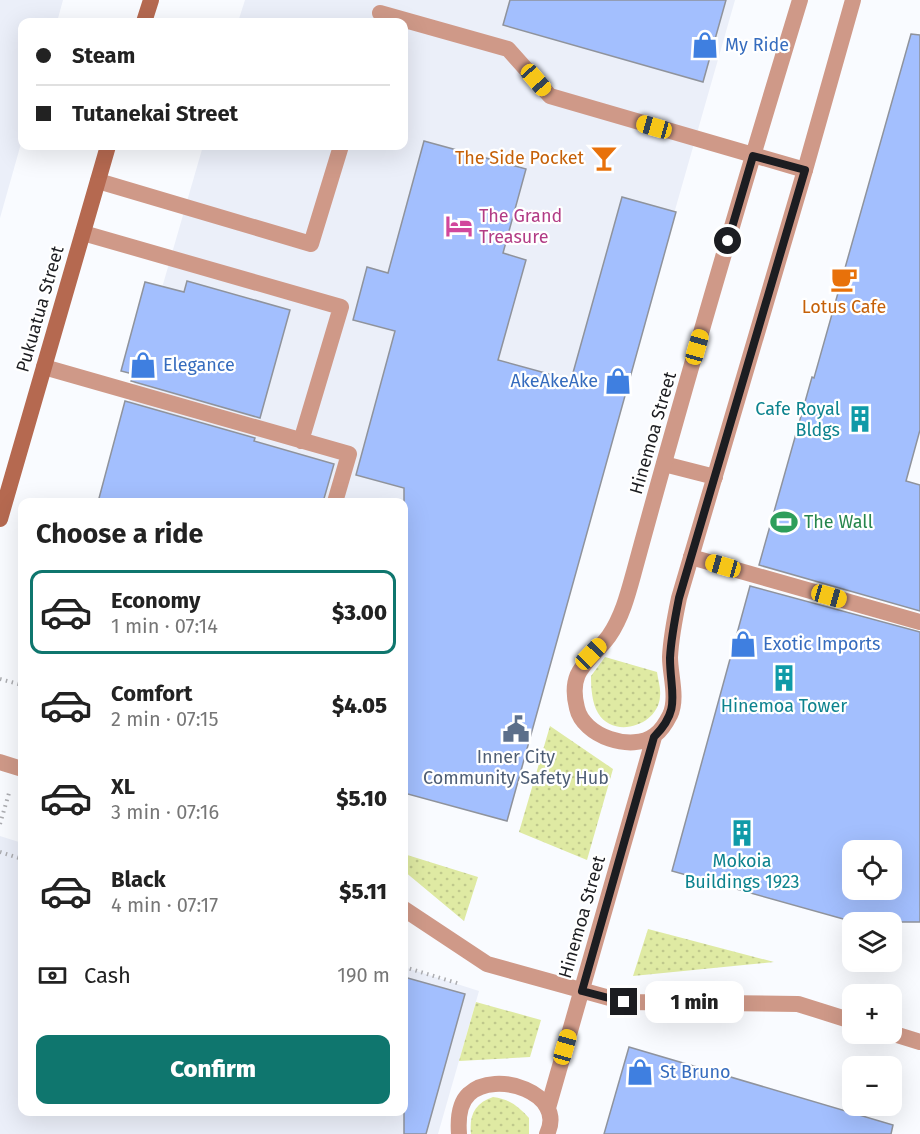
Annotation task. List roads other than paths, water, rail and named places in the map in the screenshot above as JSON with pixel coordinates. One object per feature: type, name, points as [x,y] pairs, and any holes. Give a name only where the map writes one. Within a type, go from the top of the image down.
[{"type":"main road","points":[[145,18],[150,0]]},
{"type":"main road","name":"Pukuatua Street","points":[[0,519],[107,150]]},
{"type":"street","name":"Hinemoa Street","points":[[654,737],[629,742],[603,736],[592,730],[578,712],[574,697],[575,681],[581,668],[608,637],[627,598],[800,0]]},
{"type":"street","name":"Hinemoa Street","points":[[547,1134],[552,1118],[548,1108],[654,737],[672,712],[670,657],[679,598],[853,0]]},
{"type":"street","points":[[381,12],[402,18]]},
{"type":"street","points":[[408,20],[508,49],[550,96],[805,170]]},
{"type":"street","points":[[98,181],[311,244],[340,150]]},
{"type":"street","points":[[83,233],[341,307],[301,441]]},
{"type":"street","points":[[44,367],[349,454],[335,498]]},
{"type":"street","points":[[664,464],[714,477]]},
{"type":"street","points":[[691,557],[920,622]]},
{"type":"street","points":[[0,762],[18,768]]},
{"type":"street","points":[[408,912],[487,964],[624,1002],[798,1004],[842,1018]]},
{"type":"street","points":[[902,1036],[920,1042]]},
{"type":"street","points":[[459,1134],[458,1121],[462,1104],[469,1094],[478,1088],[499,1084],[518,1086],[540,1098],[548,1108]]},
{"type":"place","name":"My Ride","points":[[705,45]]},
{"type":"place","name":"The Side Pocket","points":[[604,158]]},
{"type":"place","name":"The Grand Treasure","points":[[459,226]]},
{"type":"place","name":"Lotus Cafe","points":[[844,279]]},
{"type":"place","name":"Elegance","points":[[143,365]]},
{"type":"place","name":"AkeAkeAke","points":[[618,381]]},
{"type":"place","name":"Cafe Royal Bldgs","points":[[860,419]]},
{"type":"place","name":"The Wall","points":[[784,522]]},
{"type":"place","name":"Exotic Imports","points":[[743,644]]},
{"type":"place","name":"Hinemoa Tower","points":[[784,678]]},
{"type":"place","name":"Inner City Community Safety Hub","points":[[516,729]]},
{"type":"place","name":"Mokoia Buildings 1923","points":[[742,833]]},
{"type":"place","name":"St Bruno","points":[[640,1072]]}]
